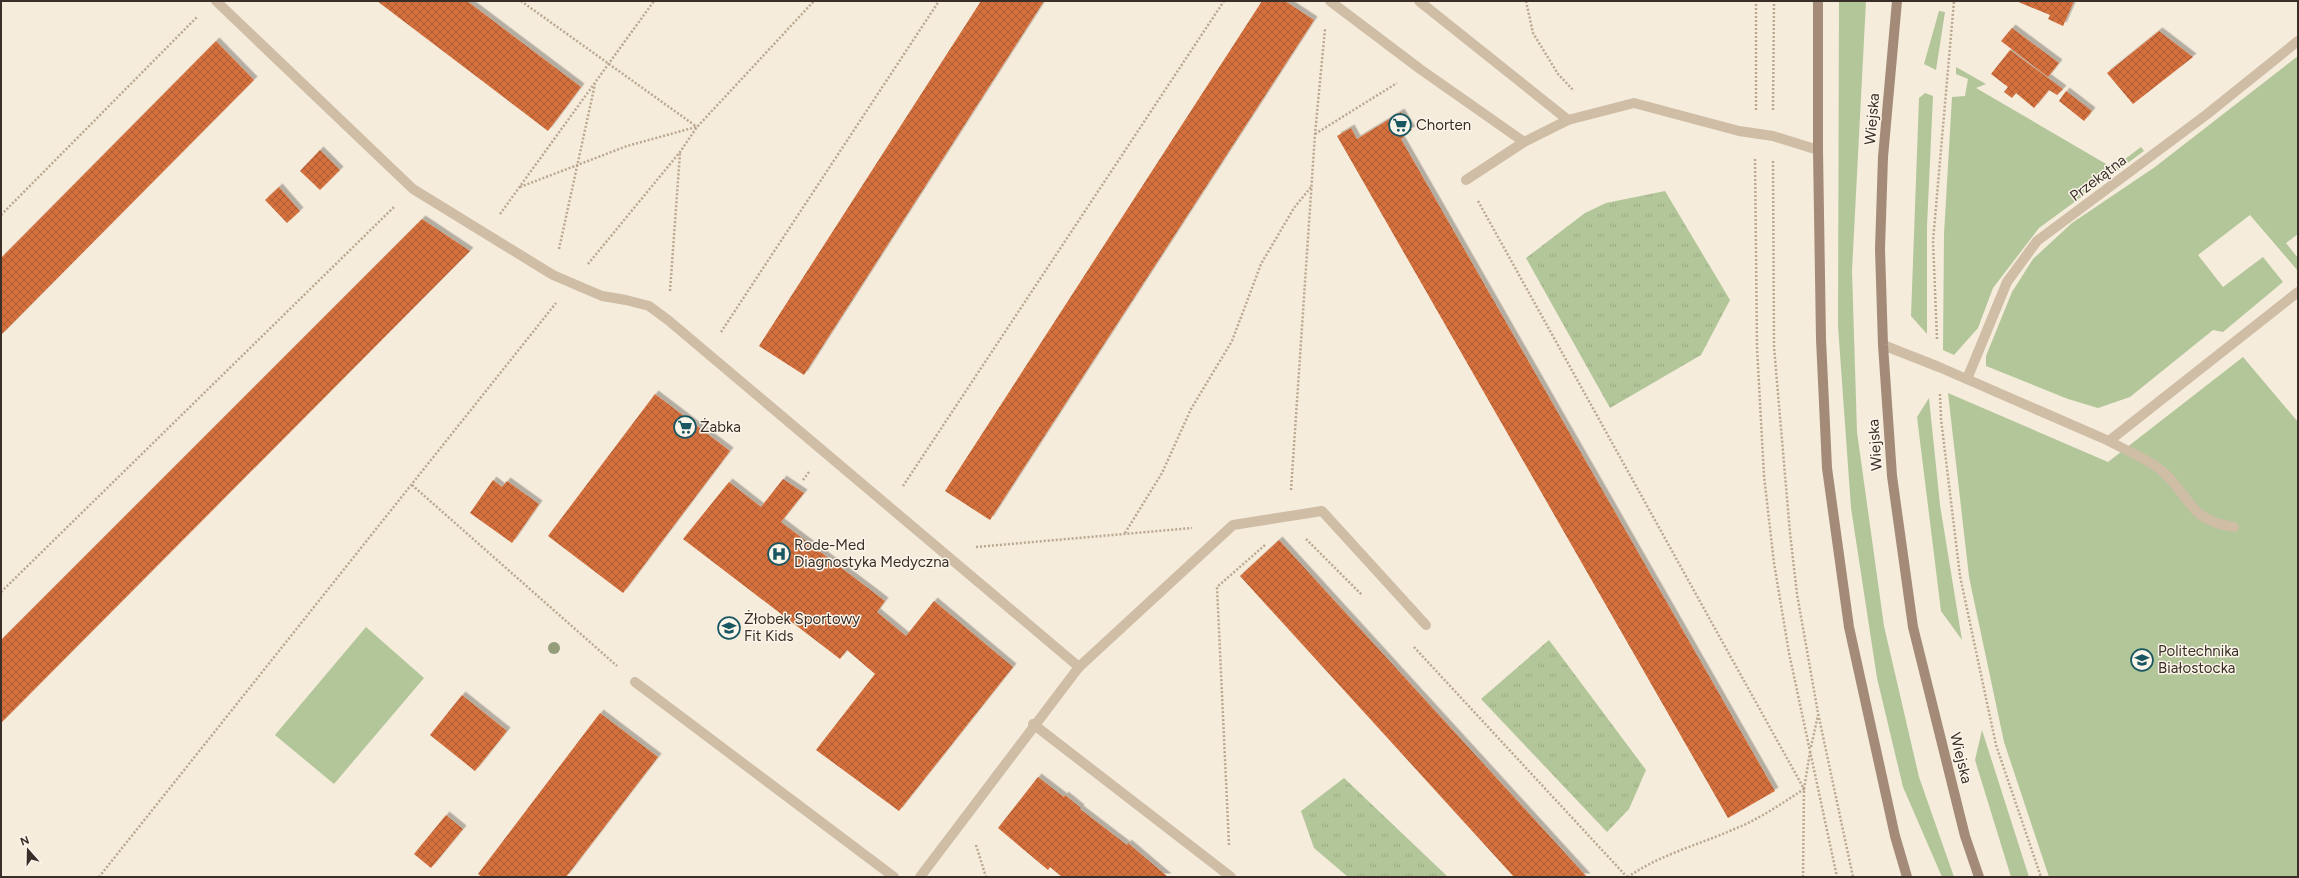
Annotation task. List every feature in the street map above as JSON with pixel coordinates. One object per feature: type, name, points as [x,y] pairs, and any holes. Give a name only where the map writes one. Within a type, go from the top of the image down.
[{"type":"main road","points":[[1818,1],[1818,150],[1821,339],[1827,468],[1850,627],[1895,836],[1907,877]]},
{"type":"main road","name":"Wiejska","points":[[1897,1],[1884,157],[1880,249],[1883,345],[1892,476],[1913,627],[1965,836],[1979,877]]},
{"type":"street","points":[[216,1],[413,189],[553,275],[602,296],[649,306],[708,353],[1079,667]]},
{"type":"street","points":[[1330,1],[1420,69],[1524,142]]},
{"type":"street","points":[[1419,1],[1568,120]]},
{"type":"street","name":"Przekątna","points":[[1968,379],[2007,282],[2037,241],[2206,115],[2298,41]]},
{"type":"street","points":[[1466,180],[1524,142],[1568,120],[1634,103],[1756,134],[1773,136],[1818,150]]},
{"type":"street","points":[[2109,441],[2298,292]]},
{"type":"street","points":[[1883,345],[1968,379],[2109,441],[2162,471],[2198,514],[2215,524],[2234,528]]},
{"type":"street","points":[[920,877],[1033,724],[1079,667],[1234,525],[1322,511],[1426,625]]},
{"type":"street","points":[[635,682],[894,877]]},
{"type":"street","points":[[1033,724],[1231,877]]},
{"type":"path","points":[[521,1],[697,127]]},
{"type":"path","points":[[486,234],[654,1]]},
{"type":"path","points":[[99,877],[572,284],[680,152],[697,127],[814,1]]},
{"type":"path","points":[[708,353],[939,1]]},
{"type":"path","points":[[890,506],[1224,1]]},
{"type":"path","points":[[1526,1],[1533,33],[1558,74],[1594,113]]},
{"type":"path","points":[[1756,1],[1757,340],[1764,476],[1774,563],[1789,652],[1811,750],[1836,877]]},
{"type":"path","points":[[1774,1],[1774,347],[1783,473],[1796,594],[1818,713],[1853,877]]},
{"type":"path","points":[[1954,1],[1933,242],[1941,418],[1960,576],[1996,745],[2041,877]]},
{"type":"path","points":[[1290,516],[1315,134],[1326,28],[1341,8]]},
{"type":"path","points":[[1,215],[201,12]]},
{"type":"path","points":[[1315,134],[1420,69]]},
{"type":"path","points":[[553,275],[595,82]]},
{"type":"path","points":[[519,188],[627,146],[697,127]]},
{"type":"path","points":[[668,320],[680,152]]},
{"type":"path","points":[[1466,180],[1804,789]]},
{"type":"path","points":[[1125,534],[1162,472],[1191,409],[1232,341],[1261,264],[1294,208],[1311,187]]},
{"type":"path","points":[[1,592],[413,189]]},
{"type":"path","points":[[412,485],[635,682]]},
{"type":"path","points":[[941,550],[1234,525]]},
{"type":"path","points":[[1300,533],[1366,599]]},
{"type":"path","points":[[1231,877],[1217,587],[1268,542]]},
{"type":"path","points":[[1426,625],[1410,643],[1628,877],[1643,867],[1734,830],[1778,806],[1804,789]]},
{"type":"path","points":[[1803,877],[1804,789],[1818,713]]},
{"type":"path","points":[[975,841],[986,877]]},
{"type":"green space","points":[[1839,1],[1866,1],[1852,271],[1857,432],[1884,626],[1919,777],[1954,877],[1942,877],[1903,787],[1877,678],[1851,508],[1838,326]]},
{"type":"green space","points":[[1939,11],[1945,12],[1936,70],[1924,64]]},
{"type":"green space","points":[[2298,56],[2298,234],[2286,243],[2298,258],[2298,271],[2250,215],[2198,255],[2223,287],[2263,257],[2283,282],[2223,332],[2213,330],[2130,397],[2098,408],[2068,399],[1986,366],[1986,356],[2012,292],[2033,259],[2072,223],[2155,167]]},
{"type":"green space","points":[[1956,67],[1986,84],[1976,88],[2113,168],[2141,147],[2144,151],[2039,228],[1993,288],[1978,328],[1954,355],[1943,350],[1944,234],[1952,97],[1965,96],[1968,79],[1956,74]]},
{"type":"green space","points":[[1925,93],[1933,96],[1927,226],[1927,334],[1911,316],[1919,98]]},
{"type":"green space","points":[[1665,191],[1730,300],[1701,355],[1610,408],[1526,258],[1585,213],[1606,203]]},
{"type":"green space","name":"Politechnika Białostocka","points":[[2243,357],[2298,422],[2298,877],[2049,877],[2004,742],[1969,577],[1948,393],[2108,462]]},
{"type":"green space","points":[[1929,398],[1940,505],[1962,640],[1941,611],[1917,417]]},
{"type":"green space","points":[[366,627],[424,678],[334,784],[275,735]]},
{"type":"green space","points":[[1549,640],[1646,770],[1629,809],[1607,832],[1481,699]]},
{"type":"green space","points":[[1982,730],[2029,877],[2011,877],[1975,760]]},
{"type":"green space","points":[[1344,778],[1448,877],[1348,877],[1314,848],[1301,811]]},
{"type":"building","points":[[377,1],[467,1],[581,87],[548,131]]},
{"type":"building","points":[[981,1],[1044,1],[804,375],[759,346]]},
{"type":"building","points":[[1262,1],[1285,1],[1314,20],[990,520],[945,491]]},
{"type":"building","points":[[2016,1],[2074,1],[2063,26],[2048,19],[2050,15]]},
{"type":"building","points":[[2012,28],[2059,63],[2048,77],[2001,41]]},
{"type":"building","points":[[2159,31],[2193,57],[2133,104],[2107,73]]},
{"type":"building","points":[[216,41],[254,80],[1,335],[1,258]]},
{"type":"building","points":[[2010,50],[2063,89],[2057,95],[2049,90],[2034,108],[2016,93],[2012,98],[2004,92],[2008,87],[1991,74]]},
{"type":"building","points":[[2066,91],[2092,111],[2084,121],[2059,101]]},
{"type":"building","points":[[1401,112],[1412,130],[1403,134],[1404,137],[1401,139],[1775,791],[1728,818],[1337,136],[1351,128],[1357,139]]},
{"type":"building","points":[[320,150],[340,170],[320,190],[300,171]]},
{"type":"building","points":[[279,187],[300,211],[287,223],[265,200]]},
{"type":"building","points":[[422,219],[470,251],[1,723],[1,640]]},
{"type":"building","points":[[655,394],[730,451],[623,593],[548,536]]},
{"type":"building","points":[[783,479],[804,493],[781,522],[885,601],[877,612],[906,636],[934,601],[1013,667],[899,811],[816,750],[875,674],[847,650],[840,659],[683,539],[729,482],[761,507]]},
{"type":"building","points":[[493,480],[502,487],[507,481],[539,504],[512,543],[470,513]]},
{"type":"building","points":[[1279,540],[1587,877],[1514,877],[1240,576]]},
{"type":"building","points":[[462,695],[507,731],[475,771],[430,735]]},
{"type":"building","points":[[600,713],[658,757],[566,877],[482,877],[478,874]]},
{"type":"building","points":[[1038,777],[1064,797],[1065,795],[1081,808],[1080,809],[1127,845],[1128,843],[1168,877],[1062,877],[1050,867],[1048,870],[998,828]]},
{"type":"building","points":[[446,815],[463,829],[431,868],[414,854]]},
{"type":"place","name":"Chorten","points":[[1400,125]]},
{"type":"place","name":"Żabka","points":[[685,427]]},
{"type":"place","name":"Rode-Med Diagnostyka Medyczna","points":[[779,554]]},
{"type":"place","name":"Żłobek Sportowy Fit Kids","points":[[729,628]]},
{"type":"place","name":"Politechnika Białostocka","points":[[2142,660]]}]
